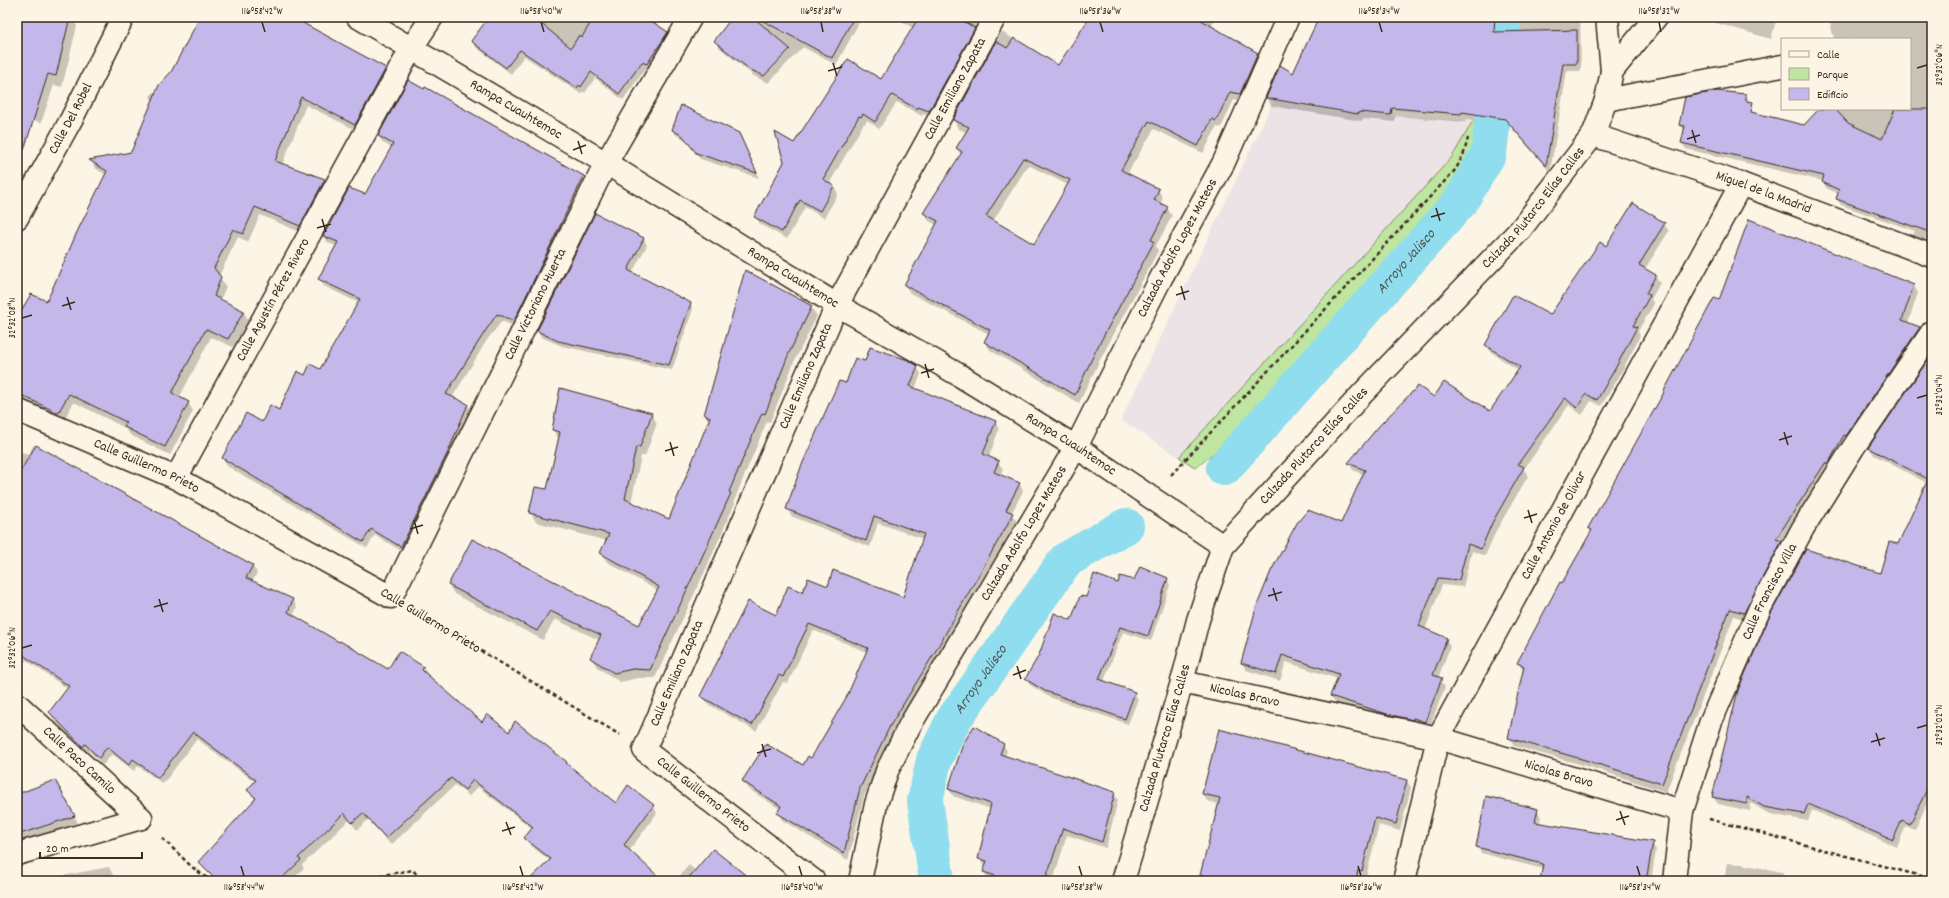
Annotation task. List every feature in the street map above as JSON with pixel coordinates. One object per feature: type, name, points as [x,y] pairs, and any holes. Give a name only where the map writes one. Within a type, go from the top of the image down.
[{"type":"street","name":"Calle Del Robel","points":[[17,218],[72,118],[123,17]]},
{"type":"street","name":"Rampa Cuauhtemoc","points":[[358,17],[606,163],[837,305],[959,375],[1076,447],[1223,546]]},
{"type":"street","name":"Calle Agustín Pérez Rivero","points":[[176,478],[411,49],[432,17]]},
{"type":"street","name":"Calle Victoriano Huerta","points":[[390,597],[606,163],[691,17]]},
{"type":"street","name":"Calle Emiliano Zapata","points":[[644,750],[837,305],[995,17]]},
{"type":"street","name":"Calzada Adolfo Lopez Mateos","points":[[860,881],[876,804],[890,765],[914,718],[1076,447],[1160,280],[1224,162],[1288,17]]},
{"type":"street","points":[[1607,17],[1612,71]]},
{"type":"street","points":[[1612,71],[1656,17]]},
{"type":"street","points":[[1606,100],[1781,66]]},
{"type":"street","name":"Calzada Plutarco Elías Calles","points":[[1122,881],[1182,682],[1198,620],[1223,546],[1363,393],[1520,230],[1593,135],[1606,100],[1612,71]]},
{"type":"street","name":"Miguel de la Madrid","points":[[1593,135],[1741,184],[1932,256]]},
{"type":"street","name":"Calle Antonio de Olivar","points":[[1404,881],[1438,738],[1741,184]]},
{"type":"street","name":"Calle Francisco Villa","points":[[1674,881],[1682,812],[1711,721],[1760,608],[1803,528],[1852,448],[1932,332]]},
{"type":"street","name":"Calle Guillermo Prieto","points":[[17,410],[176,478],[390,597]]},
{"type":"street","name":"Nicolas Bravo","points":[[1182,682],[1438,738],[1682,812]]},
{"type":"street","name":"Calle Paco Camilo","points":[[17,704],[141,818]]},
{"type":"street","name":"Calle Guillermo Prieto","points":[[644,750],[814,881]]},
{"type":"street","points":[[17,854],[141,818]]},
{"type":"path","points":[[1150,498],[1456,169],[1464,154],[1468,138]]},
{"type":"path","name":"Calle Guillermo Prieto","points":[[390,597],[644,750]]},
{"type":"path","points":[[1682,812],[1932,879]]},
{"type":"path","points":[[141,818],[192,867],[211,881]]},
{"type":"path","points":[[345,881],[413,870],[422,881]]},
{"type":"shaded area","points":[[1274,100],[1334,112],[1473,121],[1452,157],[1179,457],[1121,420]]},
{"type":"green space","points":[[1473,121],[1483,121],[1479,153],[1457,187],[1216,451],[1196,468],[1179,457],[1452,157]]},
{"type":"building","points":[[17,17],[70,17],[56,76],[48,74],[24,150],[17,149]]},
{"type":"building","points":[[200,17],[292,17],[386,68],[355,125],[301,97],[275,161],[325,179],[300,226],[255,207],[243,234],[233,229],[214,268],[221,277],[214,296],[244,311],[228,339],[206,329],[172,393],[189,402],[165,447],[124,427],[126,422],[69,394],[58,413],[17,393],[17,318],[31,294],[47,301],[77,232],[107,171],[89,160],[131,152],[159,85],[171,72]]},
{"type":"building","points":[[489,17],[533,17],[571,48],[579,35],[582,37],[594,17],[645,17],[668,32],[647,64],[642,62],[619,94],[591,72],[581,87],[579,85],[577,88],[520,50],[506,68],[471,41]]},
{"type":"building","points":[[732,17],[753,17],[790,49],[764,76],[749,69],[714,41]]},
{"type":"building","points":[[756,17],[854,17],[832,58]]},
{"type":"building","points":[[919,17],[956,17],[975,28],[929,111],[918,107],[917,109],[892,95],[875,122],[863,114],[861,117],[859,116],[823,179],[834,186],[820,211],[800,200],[782,232],[754,217],[784,162],[775,132],[794,143],[848,59],[881,79]]},
{"type":"building","points":[[1090,17],[1196,17],[1258,53],[1240,94],[1230,92],[1216,121],[1212,119],[1198,146],[1149,121],[1121,170],[1159,189],[1154,200],[1168,207],[1151,240],[1154,242],[1096,350],[1075,395],[984,342],[990,330],[904,285],[938,221],[923,213],[962,152],[956,148],[969,127],[953,120],[996,41],[1007,48],[1014,38],[1058,65]],"holes":[[[1023,158],[1070,180],[1034,244],[986,216]]]},
{"type":"building","points":[[1319,17],[1495,17],[1494,32],[1577,30],[1577,64],[1563,64],[1546,166],[1505,119],[1462,112],[1461,114],[1392,108],[1391,115],[1359,112],[1358,114],[1266,98],[1280,65],[1293,73]]},
{"type":"building","points":[[408,80],[424,89],[425,87],[584,176],[514,321],[497,314],[446,394],[468,404],[448,452],[401,547],[371,529],[363,542],[222,458],[246,413],[262,422],[270,405],[279,410],[297,371],[305,375],[310,364],[320,369],[360,299],[318,279],[338,242],[323,236],[349,188],[365,194],[393,144],[378,136]]},
{"type":"building","points":[[1717,91],[1746,94],[1746,101],[1753,102],[1751,112],[1804,125],[1818,110],[1836,110],[1848,123],[1882,139],[1895,110],[1932,109],[1932,233],[1836,199],[1839,190],[1822,182],[1824,176],[1681,143],[1685,126],[1679,125],[1685,97]]},
{"type":"building","points":[[681,105],[739,133],[757,173],[696,153],[683,136],[672,130]]},
{"type":"building","points":[[1633,203],[1665,223],[1639,265],[1656,275],[1646,293],[1650,295],[1633,326],[1637,327],[1597,400],[1586,394],[1577,408],[1565,398],[1518,464],[1524,467],[1492,523],[1481,549],[1468,544],[1459,580],[1438,578],[1419,626],[1447,638],[1433,675],[1442,678],[1425,722],[1413,718],[1413,720],[1387,714],[1330,696],[1339,674],[1282,655],[1276,674],[1241,663],[1256,608],[1271,571],[1297,523],[1308,510],[1341,523],[1365,470],[1348,463],[1379,426],[1418,386],[1434,397],[1444,382],[1490,411],[1520,367],[1485,345],[1513,295],[1550,315],[1600,242],[1606,246]]},
{"type":"building","points":[[595,213],[644,238],[628,270],[691,303],[669,365],[558,341],[537,331]]},
{"type":"building","points":[[1749,219],[1914,285],[1902,320],[1920,327],[1846,436],[1844,435],[1828,464],[1826,462],[1776,539],[1782,541],[1744,613],[1730,609],[1662,784],[1508,738],[1524,666],[1517,663],[1560,582],[1562,583],[1592,530],[1588,528],[1663,394],[1714,298],[1719,300]]},
{"type":"building","points":[[745,270],[812,306],[789,353],[765,414],[762,413],[729,492],[731,493],[650,670],[633,669],[614,673],[590,658],[601,635],[550,611],[537,631],[448,585],[472,539],[639,625],[659,587],[600,553],[609,534],[529,513],[535,487],[547,489],[560,432],[552,430],[560,388],[652,413],[640,447],[636,447],[625,499],[669,519],[710,417],[704,415]]},
{"type":"building","points":[[870,347],[908,360],[918,366],[910,386],[996,421],[983,454],[999,461],[994,472],[1020,483],[1006,510],[1013,513],[1006,527],[935,652],[890,726],[860,788],[844,853],[777,813],[781,806],[742,781],[766,744],[803,765],[808,756],[811,758],[847,696],[868,648],[809,624],[783,677],[779,675],[752,725],[700,696],[748,601],[776,615],[788,586],[802,592],[808,578],[828,586],[833,570],[903,597],[924,534],[874,516],[866,541],[786,509],[801,467],[839,381],[846,383],[855,358],[865,361]]},
{"type":"building","points":[[1932,354],[1932,779],[1910,824],[1902,820],[1893,840],[1808,804],[1804,814],[1764,807],[1747,797],[1747,804],[1712,797],[1738,690],[1771,613],[1806,549],[1880,573],[1889,542],[1898,544],[1928,479],[1868,448]]},
{"type":"building","points":[[36,445],[253,565],[246,578],[293,599],[288,612],[339,642],[340,641],[388,669],[399,651],[424,667],[422,670],[482,722],[487,714],[509,732],[515,721],[616,803],[628,785],[654,805],[624,845],[663,881],[528,881],[551,859],[524,838],[533,827],[473,780],[465,790],[451,778],[386,838],[363,813],[352,823],[344,813],[298,858],[301,860],[279,881],[217,881],[198,862],[256,798],[247,790],[256,780],[193,732],[158,778],[133,759],[129,765],[107,747],[99,758],[85,744],[83,747],[49,712],[69,686],[17,651],[17,477]]},
{"type":"building","points":[[1140,566],[1168,578],[1148,636],[1120,627],[1099,679],[1135,692],[1125,719],[1045,691],[1025,679],[1039,655],[1054,613],[1071,620],[1080,596],[1086,597],[1094,574],[1118,583],[1120,576],[1134,580]]},
{"type":"building","points":[[974,726],[1004,744],[1000,754],[1115,792],[1102,842],[1063,828],[1045,881],[995,881],[996,876],[983,872],[987,861],[978,859],[991,804],[948,789],[963,744]]},
{"type":"building","points":[[1219,729],[1407,780],[1396,824],[1375,818],[1362,871],[1358,870],[1356,881],[1216,881],[1200,875],[1220,798],[1202,794]]},
{"type":"building","points":[[55,780],[75,816],[17,835],[17,794]]},
{"type":"building","points":[[1486,796],[1538,809],[1535,822],[1653,842],[1646,881],[1540,881],[1543,864],[1476,847]]},
{"type":"building","points":[[713,849],[753,881],[686,881]]},
{"type":"waterway","name":"Arroyo Jalisco","points":[[1224,468],[1460,202],[1489,153],[1504,17]]},
{"type":"waterway","name":"Arroyo Jalisco","points":[[937,881],[925,801],[934,760],[954,719],[1066,560],[1126,526]]}]
